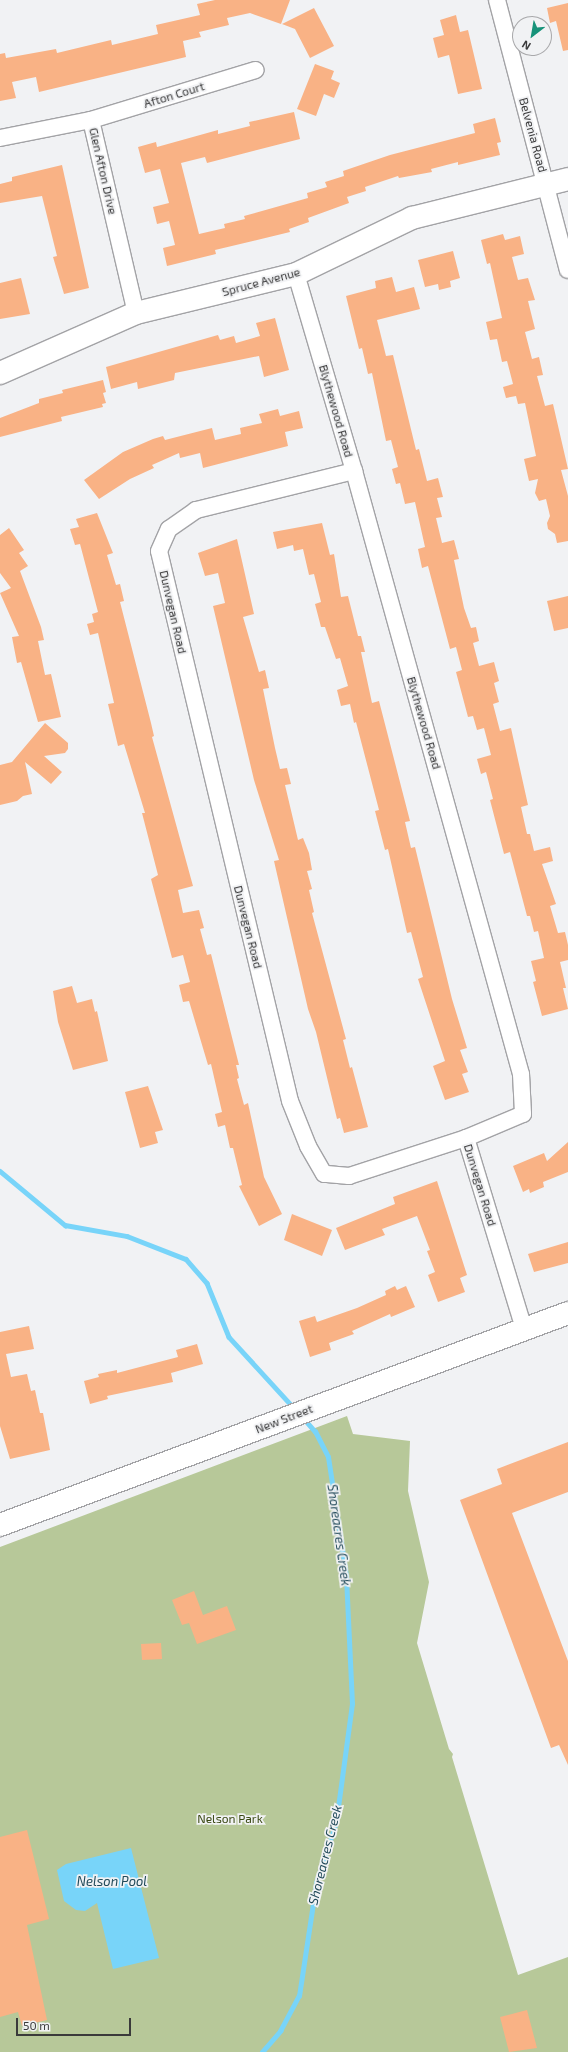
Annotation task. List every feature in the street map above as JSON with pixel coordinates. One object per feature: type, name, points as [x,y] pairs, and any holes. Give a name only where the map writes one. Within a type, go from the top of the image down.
[{"type":"main road","name":"Spruce Avenue","points":[[0,373],[136,313],[296,274],[412,218],[568,179]]},
{"type":"main road","name":"New Street","points":[[0,1525],[568,1313]]},
{"type":"street","name":"Belvenia Road","points":[[497,0],[568,270]]},
{"type":"street","name":"Afton Court","points":[[91,120],[256,70]]},
{"type":"street","name":"Glen Afton Drive","points":[[0,138],[91,120],[136,313]]},
{"type":"street","name":"Blythewood Road","points":[[296,274],[354,471],[522,1074],[523,1114],[466,1138]]},
{"type":"street","name":"Dunvegan Road","points":[[354,471],[196,510],[169,529],[159,551],[290,1101],[308,1146],[324,1174],[349,1176],[466,1138],[524,1329]]},
{"type":"green space","name":"Nelson Park","points":[[347,1416],[353,1434],[410,1441],[408,1491],[429,1582],[417,1643],[449,1749],[453,1754],[452,1757],[518,1975],[568,1957],[568,2052],[0,2052],[0,1547]]},
{"type":"water","name":"Nelson Pool","points":[[131,1848],[159,1958],[113,1969],[97,1903],[85,1911],[76,1910],[64,1901],[57,1870],[66,1864]]},
{"type":"building","points":[[215,0],[290,0],[281,24],[250,13],[227,18],[229,25],[199,32],[201,37],[183,41],[186,57],[39,92],[36,77],[12,82],[16,98],[0,101],[0,54],[5,53],[6,58],[56,49],[57,53],[111,40],[112,45],[158,34],[156,25],[200,15],[197,4]]},
{"type":"building","points":[[568,3],[568,50],[563,51],[556,21],[552,22],[552,16],[549,16],[547,8]]},
{"type":"building","points":[[314,8],[334,46],[310,58],[295,29],[282,24]]},
{"type":"building","points":[[456,15],[460,32],[468,30],[482,89],[458,94],[449,55],[438,58],[433,38],[444,35],[440,20]]},
{"type":"building","points":[[315,64],[334,71],[331,79],[340,83],[334,98],[324,94],[316,116],[297,109]]},
{"type":"building","points":[[294,112],[300,139],[207,163],[205,157],[181,163],[199,234],[225,228],[224,224],[245,219],[244,216],[308,198],[307,193],[327,187],[325,182],[344,176],[343,171],[390,155],[475,133],[473,124],[495,118],[501,142],[497,143],[500,155],[458,165],[458,162],[431,169],[432,172],[399,178],[398,176],[365,187],[366,191],[347,197],[349,203],[308,218],[309,222],[289,229],[290,232],[215,250],[216,254],[167,266],[163,248],[175,245],[169,221],[157,224],[153,207],[169,203],[160,169],[145,173],[138,147],[156,142],[157,147],[218,130],[218,134],[250,126],[249,122]]},
{"type":"building","points":[[62,165],[89,288],[64,294],[53,257],[57,256],[42,196],[0,203],[0,184],[12,181],[12,177]]},
{"type":"building","points":[[503,234],[505,240],[520,236],[524,254],[512,257],[518,280],[528,278],[535,300],[528,301],[535,329],[525,332],[532,359],[539,357],[543,375],[537,376],[545,406],[553,404],[568,469],[561,470],[568,496],[568,541],[557,543],[555,534],[548,529],[547,523],[550,516],[546,499],[539,501],[535,493],[538,479],[529,481],[524,459],[536,456],[525,403],[518,404],[516,396],[506,398],[503,387],[513,384],[507,361],[502,362],[497,339],[490,340],[486,322],[502,318],[490,263],[487,264],[481,240]]},
{"type":"building","points":[[453,251],[460,278],[450,281],[451,287],[439,290],[438,284],[425,287],[418,260]]},
{"type":"building","points":[[392,277],[396,292],[414,287],[420,309],[377,320],[386,356],[393,355],[416,450],[419,449],[427,481],[438,478],[443,497],[437,498],[442,517],[436,518],[442,543],[454,540],[459,559],[454,560],[464,608],[471,628],[476,627],[479,641],[473,643],[479,666],[494,662],[499,681],[494,683],[499,702],[493,704],[500,731],[511,728],[528,805],[521,807],[527,834],[530,834],[534,851],[550,847],[553,861],[542,864],[556,904],[550,906],[558,933],[565,932],[568,945],[568,960],[560,962],[566,988],[563,988],[568,1009],[542,1016],[533,982],[536,981],[531,961],[544,958],[538,931],[534,932],[530,916],[527,916],[510,852],[504,854],[490,800],[493,799],[486,772],[481,774],[477,759],[491,755],[484,728],[477,730],[473,716],[468,717],[456,672],[462,670],[456,647],[450,649],[428,566],[422,568],[418,549],[425,547],[415,502],[405,504],[400,483],[396,484],[392,469],[398,467],[391,440],[386,441],[372,373],[368,374],[362,348],[359,349],[346,296],[376,288],[375,281]]},
{"type":"building","points":[[21,278],[30,314],[0,319],[0,283]]},
{"type":"building","points":[[275,318],[289,370],[264,377],[259,356],[175,373],[174,380],[138,389],[137,382],[111,389],[106,367],[218,335],[220,340],[234,336],[236,343],[260,336],[256,323]]},
{"type":"building","points":[[103,380],[106,392],[103,393],[106,403],[102,404],[103,407],[61,417],[62,421],[0,437],[0,418],[39,403],[39,399],[63,393],[62,390]]},
{"type":"building","points":[[278,409],[280,416],[299,411],[303,428],[285,432],[288,446],[203,468],[200,453],[180,458],[179,453],[152,465],[154,468],[130,479],[99,499],[84,480],[123,452],[153,439],[163,436],[165,440],[212,428],[215,440],[241,434],[240,428],[262,423],[259,414]]},
{"type":"building","points":[[97,513],[113,553],[107,555],[116,585],[120,584],[124,601],[120,602],[151,723],[154,736],[152,737],[193,886],[178,890],[183,913],[199,910],[204,928],[200,929],[207,955],[211,954],[239,1065],[236,1065],[239,1078],[237,1079],[244,1105],[248,1103],[264,1177],[282,1214],[259,1226],[239,1186],[242,1185],[233,1148],[230,1148],[225,1125],[218,1127],[215,1114],[222,1112],[211,1064],[208,1065],[189,1001],[183,1002],[179,985],[190,982],[183,955],[172,958],[151,879],[158,875],[142,813],[145,813],[124,744],[118,746],[108,704],[114,703],[98,633],[90,635],[87,624],[94,622],[92,614],[98,612],[80,544],[75,545],[70,529],[79,527],[76,519]]},
{"type":"building","points":[[322,523],[330,555],[334,554],[341,597],[348,596],[358,636],[361,636],[365,652],[361,652],[372,703],[379,701],[410,821],[405,822],[411,848],[415,847],[452,999],[467,1048],[460,1050],[468,1072],[462,1074],[469,1092],[445,1100],[433,1066],[445,1061],[418,979],[423,977],[411,932],[407,933],[388,849],[385,850],[375,811],[379,810],[356,722],[354,723],[350,704],[341,706],[337,690],[348,686],[340,658],[336,659],[325,627],[321,627],[315,604],[321,602],[314,574],[309,575],[303,549],[294,551],[293,545],[277,549],[273,532]]},
{"type":"building","points":[[9,528],[24,550],[19,553],[28,566],[20,571],[41,627],[44,640],[38,641],[45,675],[51,674],[61,717],[38,722],[21,662],[17,663],[12,637],[19,636],[0,593],[11,588],[0,573],[0,535]]},
{"type":"building","points":[[237,539],[254,614],[243,617],[259,672],[265,670],[269,688],[263,689],[280,769],[287,768],[291,784],[285,785],[298,840],[303,838],[309,853],[312,870],[307,871],[312,889],[309,890],[314,912],[312,913],[346,1039],[343,1040],[350,1068],[352,1067],[368,1127],[344,1133],[340,1118],[337,1119],[316,1032],[308,1009],[274,861],[279,860],[254,780],[213,606],[225,603],[218,573],[205,576],[198,553]]},
{"type":"building","points":[[568,596],[568,628],[554,631],[547,601]]},
{"type":"building","points":[[45,723],[68,743],[68,749],[65,753],[44,756],[62,772],[51,784],[25,762],[32,794],[23,796],[17,801],[0,805],[0,765],[12,762]]},
{"type":"building","points":[[72,986],[77,1003],[92,999],[95,1012],[97,1011],[108,1061],[73,1070],[58,1022],[53,991]]},
{"type":"building","points":[[148,1086],[163,1130],[155,1132],[158,1143],[140,1148],[125,1092]]},
{"type":"building","points":[[568,1142],[568,1172],[543,1182],[544,1187],[530,1193],[529,1189],[523,1192],[513,1166],[544,1153],[547,1161]]},
{"type":"building","points":[[437,1181],[467,1275],[460,1278],[465,1292],[438,1302],[428,1275],[435,1272],[427,1251],[430,1250],[417,1216],[382,1229],[385,1235],[345,1250],[336,1228],[395,1204],[393,1197]]},
{"type":"building","points":[[292,1214],[332,1230],[322,1256],[284,1240]]},
{"type":"building","points":[[568,1242],[568,1263],[534,1272],[528,1254]]},
{"type":"building","points":[[395,1286],[397,1290],[406,1286],[415,1307],[391,1317],[390,1314],[352,1331],[354,1334],[329,1343],[331,1350],[310,1357],[299,1321],[315,1316],[317,1322],[357,1308],[386,1295],[385,1291]]},
{"type":"building","points":[[29,1326],[34,1349],[6,1354],[11,1377],[27,1374],[31,1391],[35,1390],[40,1413],[43,1413],[50,1450],[10,1459],[0,1426],[0,1332]]},
{"type":"building","points":[[197,1344],[203,1364],[171,1373],[173,1382],[107,1396],[108,1399],[90,1404],[84,1381],[99,1377],[98,1374],[117,1370],[117,1373],[178,1357],[176,1350]]},
{"type":"building","points":[[568,1442],[568,1492],[512,1513],[568,1661],[568,1765],[559,1745],[551,1748],[460,1500],[502,1484],[497,1469]]},
{"type":"building","points":[[194,1591],[203,1615],[227,1606],[236,1630],[197,1644],[189,1623],[182,1625],[172,1600]]},
{"type":"building","points":[[161,1643],[162,1659],[142,1660],[141,1644]]},
{"type":"building","points":[[27,1830],[49,1919],[27,1925],[47,2020],[22,2026],[18,2012],[0,2017],[0,1837]]},
{"type":"building","points":[[527,2010],[537,2048],[509,2052],[500,2017]]},
{"type":"waterway","name":"Shoreacres Creek","points":[[0,1171],[65,1225],[127,1236],[186,1259],[207,1283],[229,1337],[294,1408]]},
{"type":"waterway","name":"Shoreacres Creek","points":[[262,2052],[280,2031],[299,1996],[316,1883],[336,1822],[352,1704],[346,1576],[328,1457],[315,1432],[303,1418]]}]
